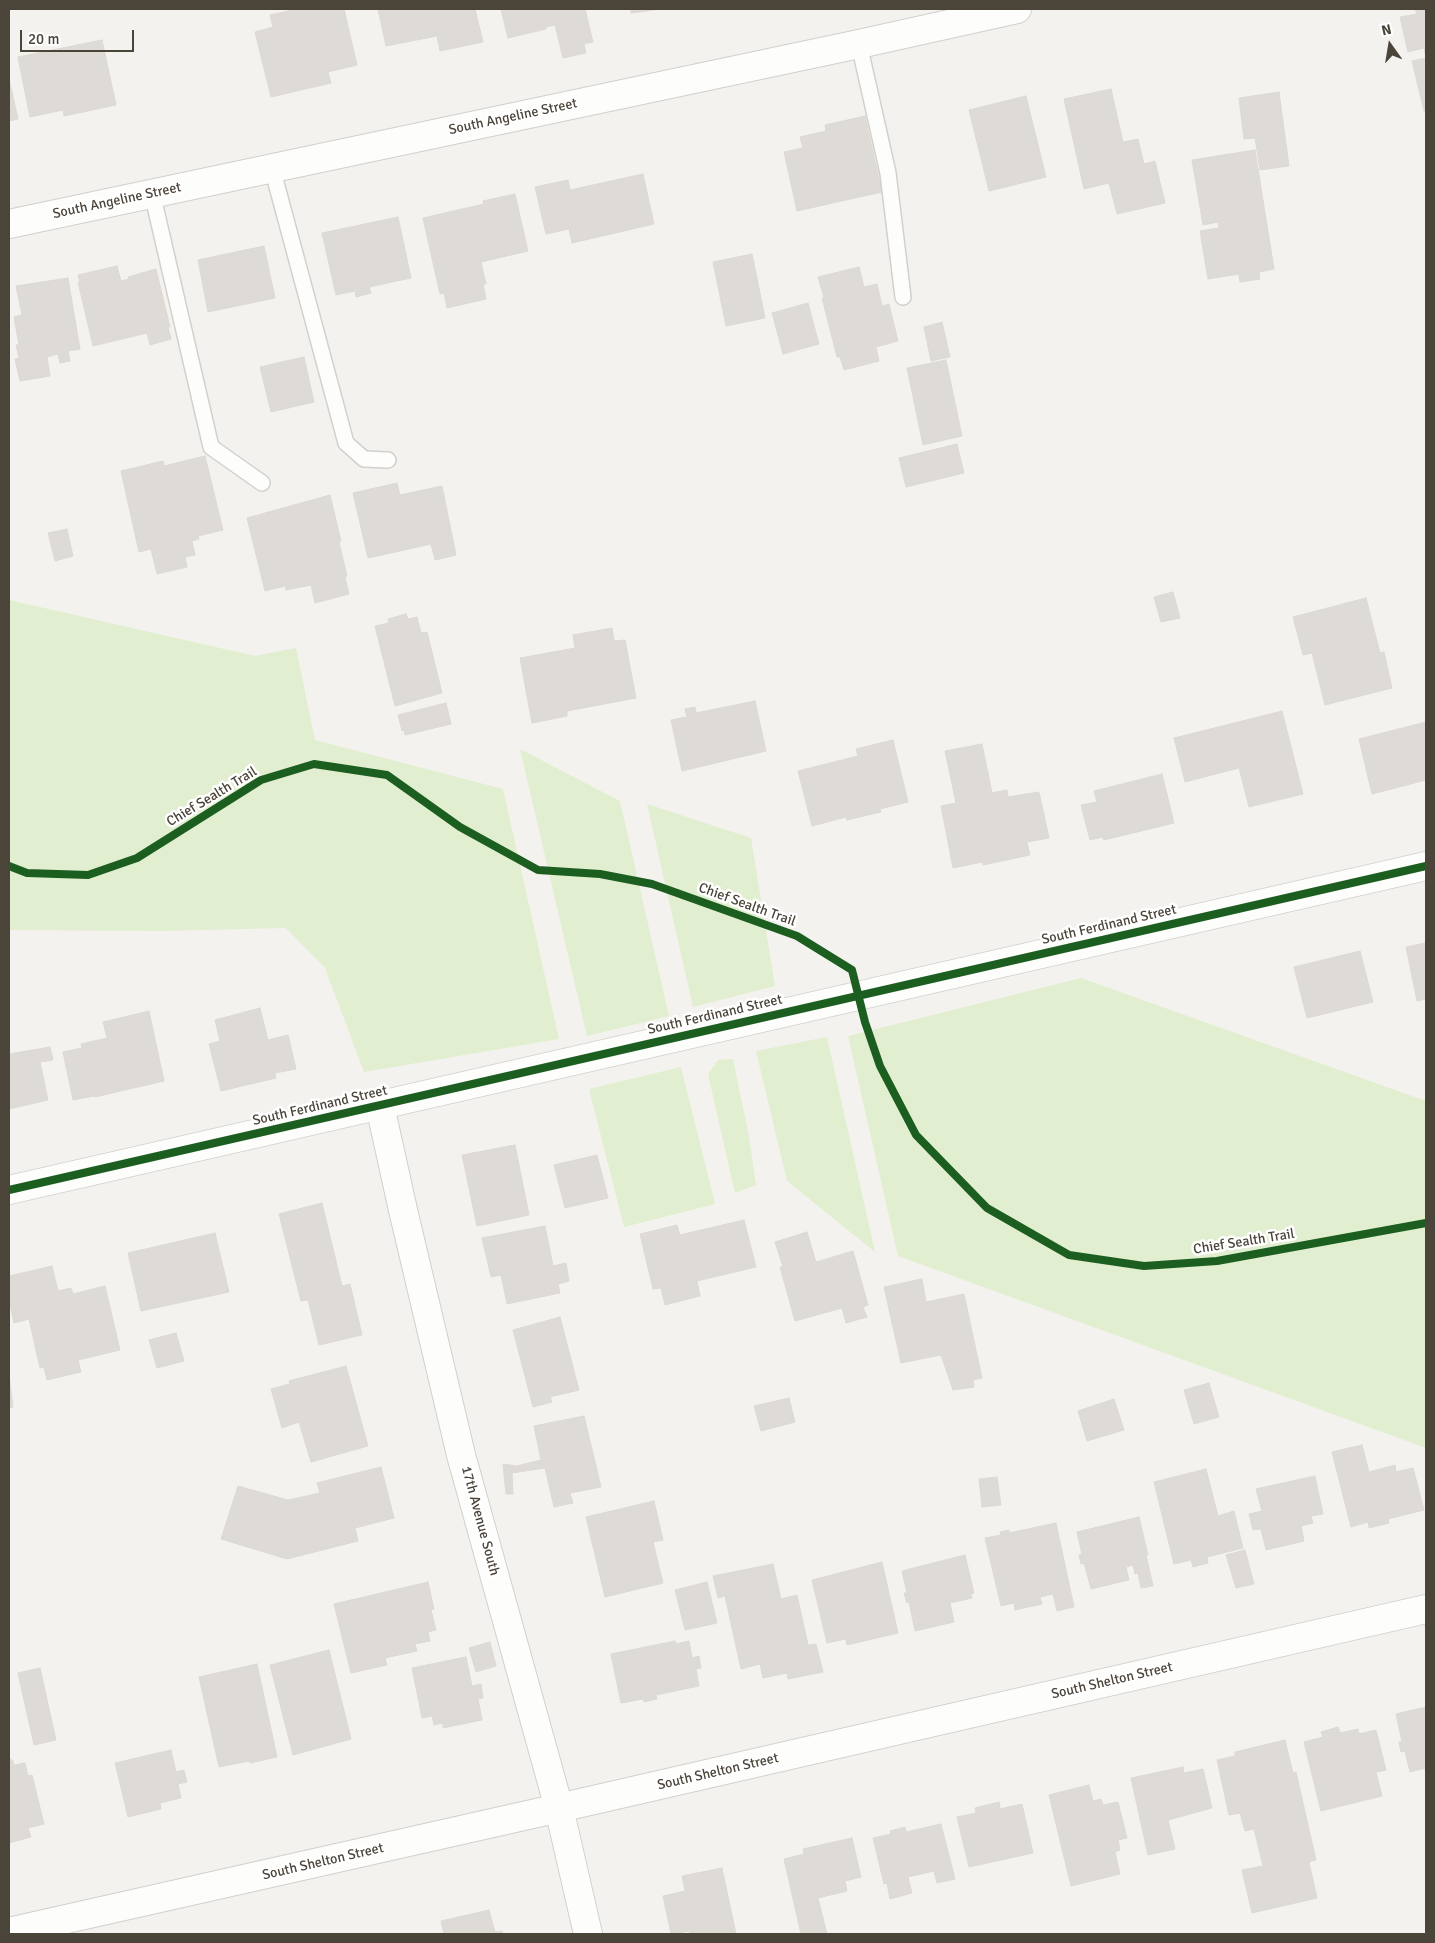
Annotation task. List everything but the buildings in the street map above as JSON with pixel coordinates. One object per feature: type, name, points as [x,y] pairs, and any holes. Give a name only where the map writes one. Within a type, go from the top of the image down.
[{"type":"street","name":"South Angeline Street","points":[[9,224],[1017,9]]},
{"type":"street","name":"South Ferdinand Street","points":[[9,1190],[1426,866]]},
{"type":"street","name":"17th Avenue South","points":[[380,1106],[461,1455],[559,1808],[588,1934]]},
{"type":"street","name":"South Shelton Street","points":[[9,1932],[1426,1609]]},
{"type":"lane","points":[[859,44],[888,173],[903,297]]},
{"type":"lane","points":[[272,168],[346,443],[364,459],[388,460]]},
{"type":"lane","points":[[152,193],[211,447],[262,484]]},
{"type":"green space","points":[[9,600],[255,656],[296,648],[315,740],[503,789],[559,1039],[364,1072],[325,968],[286,928],[159,931],[9,930]]},
{"type":"green space","points":[[520,749],[620,801],[669,1016],[587,1036]]},
{"type":"green space","points":[[647,804],[751,838],[775,986],[693,1007]]},
{"type":"green space","points":[[1081,978],[1426,1101],[1426,1448],[898,1256],[848,1036]]},
{"type":"green space","points":[[827,1037],[875,1252],[787,1181],[756,1051]]},
{"type":"green space","points":[[733,1059],[749,1137],[756,1185],[735,1193],[708,1074],[718,1060]]},
{"type":"green space","points":[[681,1067],[715,1204],[624,1227],[589,1089]]},
{"type":"cycle path","name":"Chief Sealth Trail","points":[[9,866],[27,873],[88,875],[137,858],[261,780],[314,764],[387,775],[460,827],[538,870],[600,874],[652,884],[797,936],[852,970],[865,1022],[880,1066],[916,1135],[987,1208],[1069,1255],[1144,1266],[1217,1261],[1426,1223]]},
{"type":"cycle path","points":[[9,1190],[1426,866]]}]
